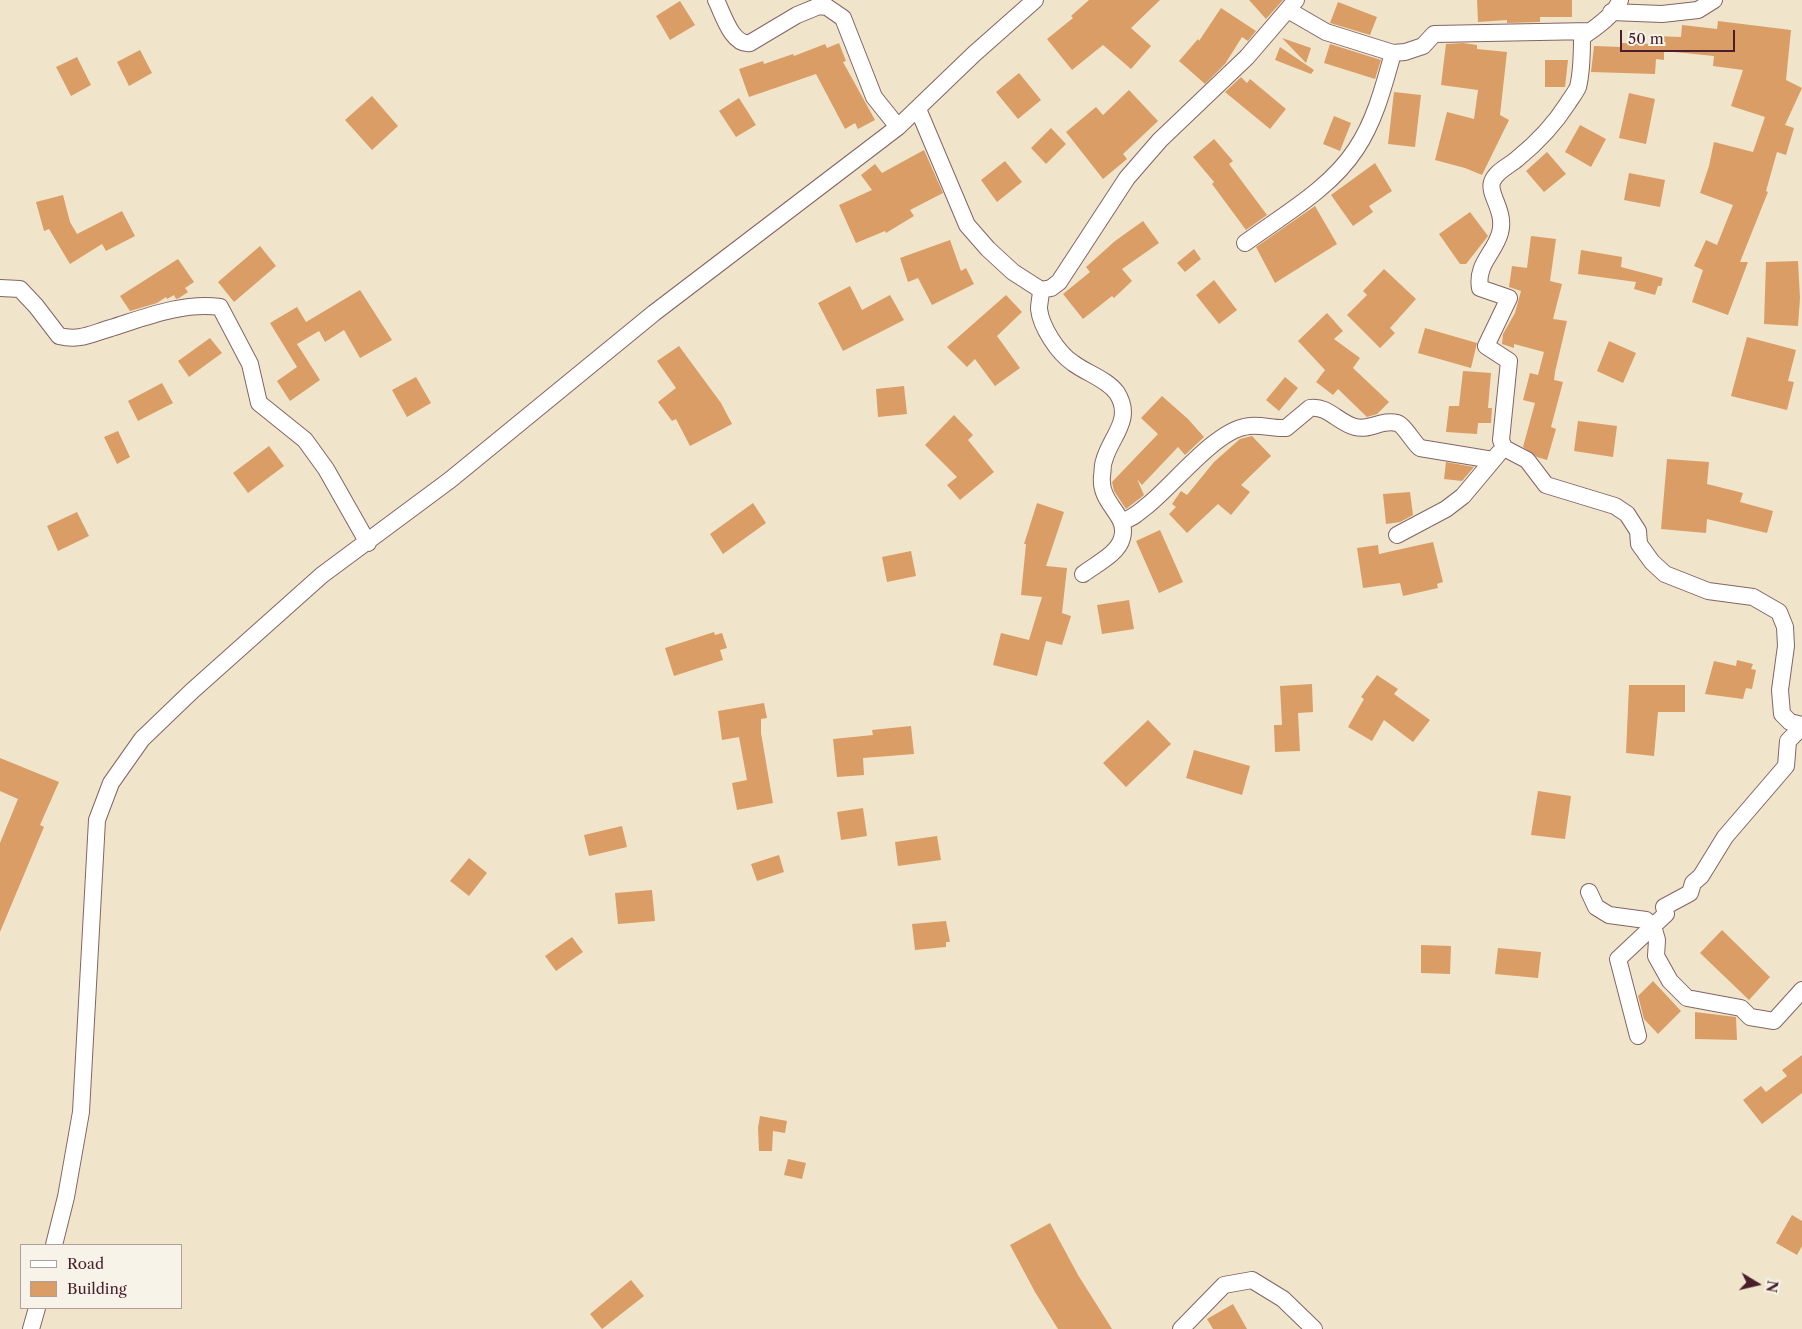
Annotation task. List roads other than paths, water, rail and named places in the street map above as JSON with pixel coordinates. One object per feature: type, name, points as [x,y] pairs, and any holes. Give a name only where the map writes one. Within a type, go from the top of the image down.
[{"type":"street","points":[[716,0],[736,40],[744,44],[750,43],[797,15],[819,6],[827,7],[843,18],[874,97],[898,127]]},
{"type":"street","points":[[54,1244],[66,1197],[81,1112],[97,820],[112,783],[142,739],[192,691],[322,575],[450,480],[654,313],[898,127],[974,54],[1035,0]]},
{"type":"street","points":[[1398,535],[1446,509],[1463,496],[1499,454],[1509,361],[1486,346],[1509,298],[1480,288],[1479,280],[1482,263],[1493,249],[1500,232],[1502,216],[1499,204],[1492,192],[1492,183],[1496,174],[1540,140],[1558,119],[1578,88],[1582,37],[1603,23],[1615,6],[1671,13],[1698,10],[1714,0]]},
{"type":"street","points":[[918,109],[967,225],[988,249],[1013,272],[1041,290],[1051,288],[1059,282],[1127,178],[1153,148],[1247,57],[1292,5],[1326,32],[1393,53],[1405,52],[1423,46],[1434,34],[1591,31]]},
{"type":"street","points":[[1245,243],[1335,176],[1357,149],[1379,102],[1393,53]]},
{"type":"street","points":[[0,288],[20,289],[36,306],[58,336],[74,340],[164,311],[202,305],[220,307],[250,364],[259,403],[305,440],[326,468],[368,542]]},
{"type":"street","points":[[1041,290],[1039,309],[1046,330],[1072,363],[1098,378],[1117,393],[1123,414],[1120,429],[1104,460],[1101,482],[1106,500],[1122,521],[1123,535],[1117,549],[1083,574]]},
{"type":"street","points":[[1122,521],[1130,520],[1229,433],[1244,427],[1286,428],[1310,408],[1316,407],[1324,409],[1360,429],[1396,422],[1402,426],[1411,440],[1420,448],[1499,454],[1527,460],[1546,484],[1616,506],[1627,514],[1638,532],[1639,544],[1652,562],[1665,574],[1708,592],[1753,597],[1779,612],[1785,627],[1786,646],[1780,690],[1782,714],[1790,722],[1802,726],[1788,741],[1786,766],[1725,837],[1701,876],[1693,883],[1690,893],[1664,907],[1666,914],[1618,959],[1638,1036]]},
{"type":"street","points":[[1589,892],[1596,907],[1610,915],[1646,920],[1653,926],[1657,940],[1656,956],[1670,981],[1687,998],[1723,1007],[1741,1008],[1750,1017],[1774,1021],[1802,990]]},
{"type":"street","points":[[1181,1329],[1224,1284],[1252,1280],[1283,1299],[1314,1329]]},
{"type":"street","points":[[31,1329],[37,1309]]}]
